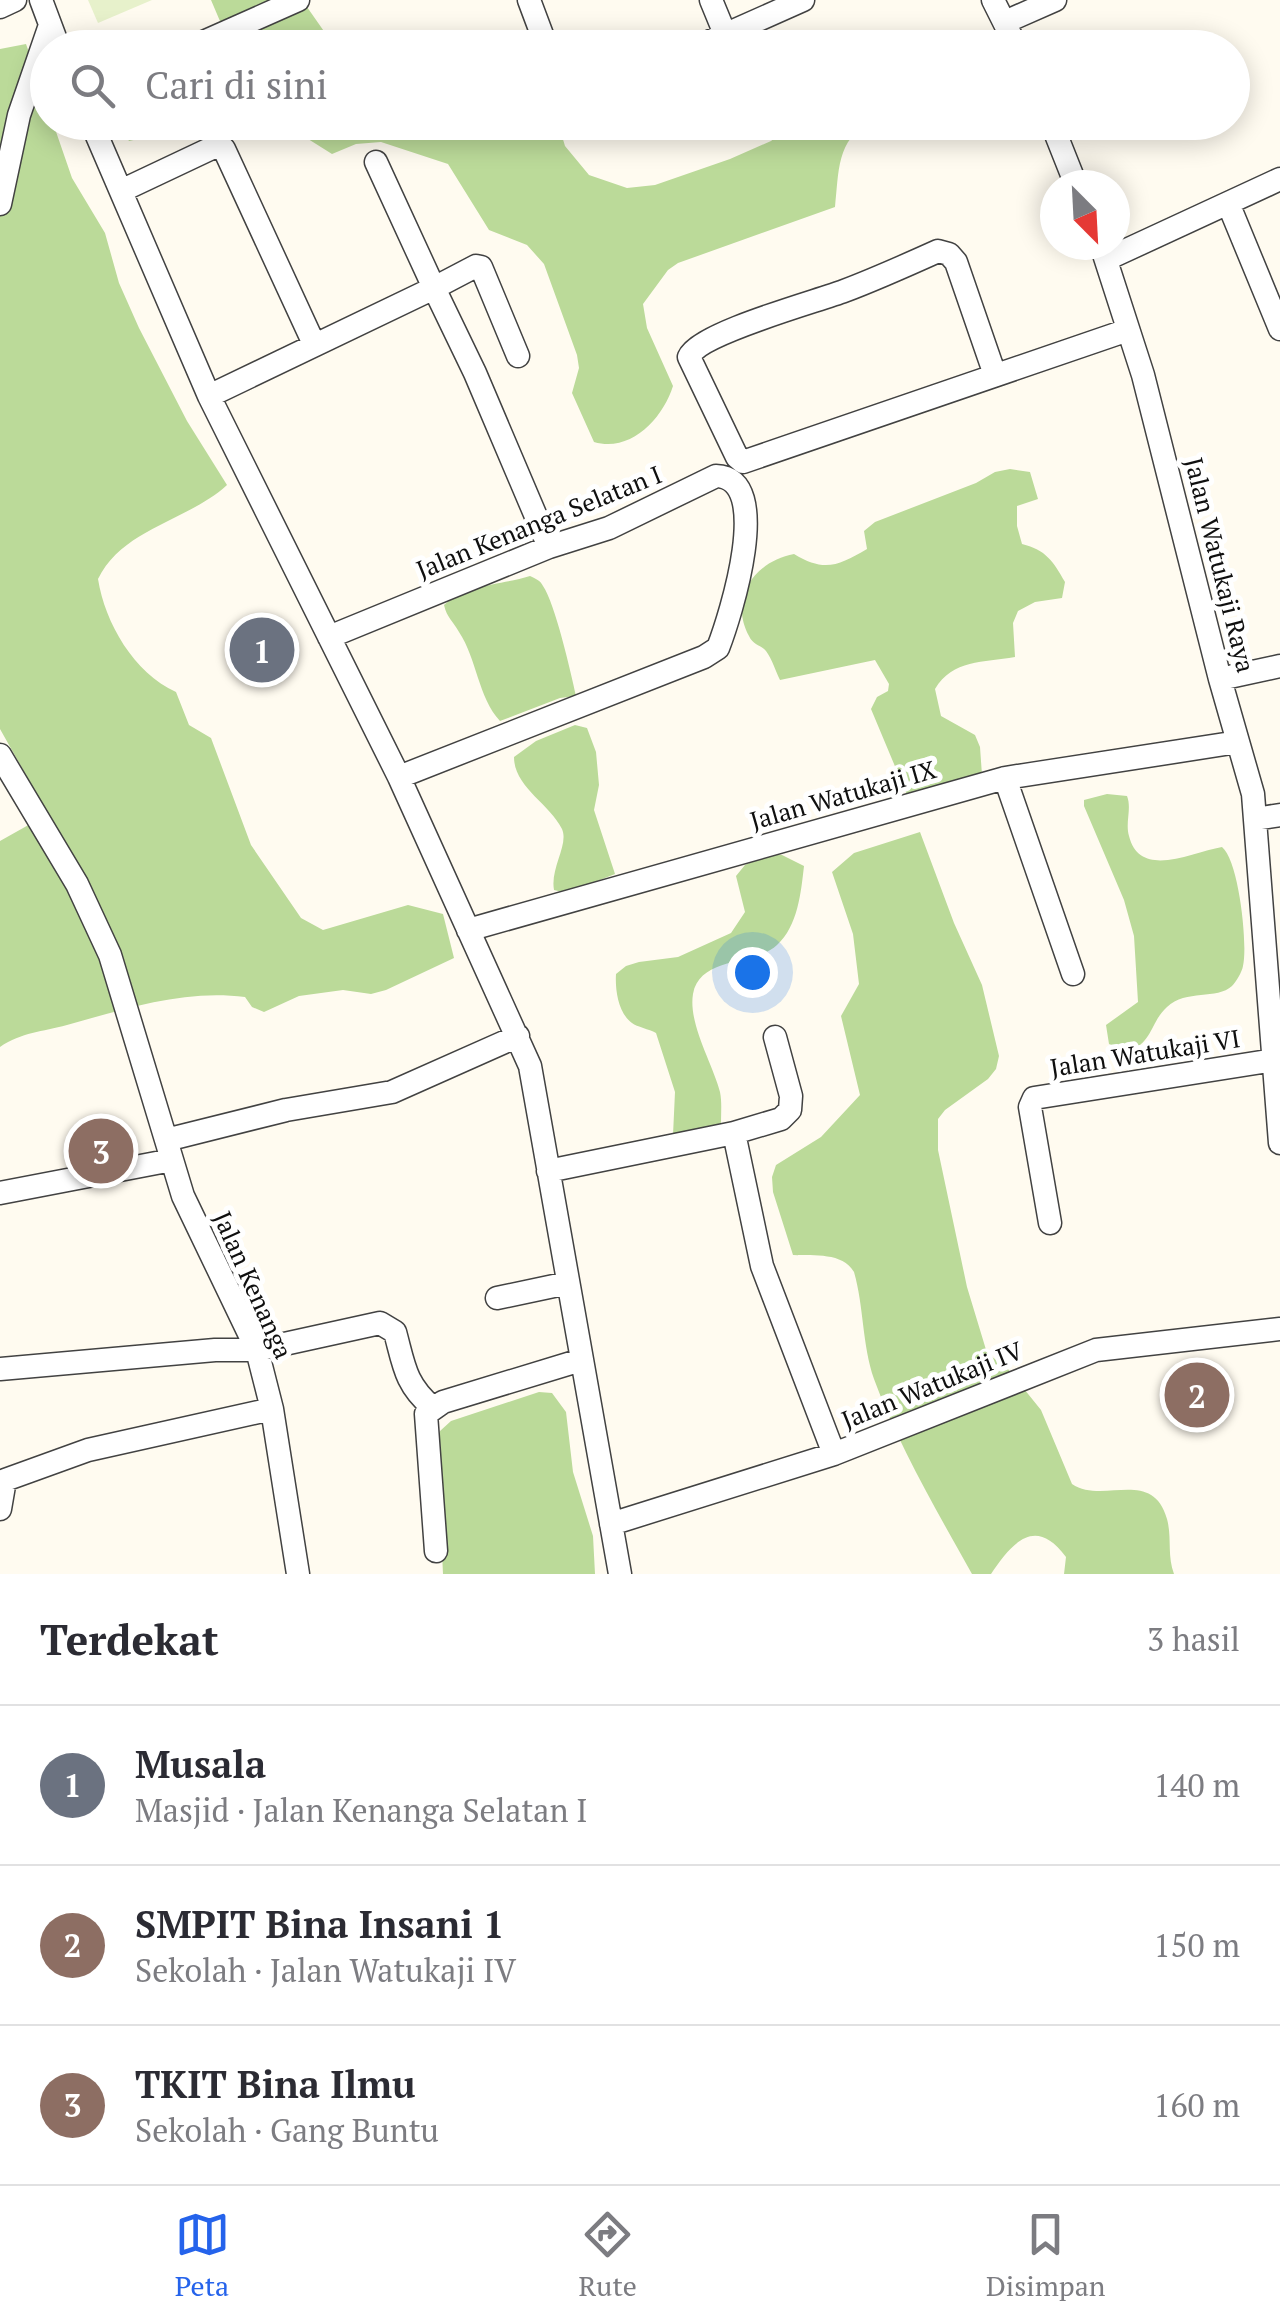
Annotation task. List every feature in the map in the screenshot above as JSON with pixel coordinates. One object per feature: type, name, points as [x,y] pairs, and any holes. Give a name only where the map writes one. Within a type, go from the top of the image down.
[{"type":"street","points":[[0,6],[15,0]]},
{"type":"street","points":[[41,0],[52,30]]},
{"type":"street","points":[[230,30],[298,0]]},
{"type":"street","points":[[529,0],[540,30]]},
{"type":"street","points":[[710,0],[724,30]]},
{"type":"street","points":[[732,30],[766,8],[803,0]]},
{"type":"street","points":[[993,0],[1009,30]]},
{"type":"street","points":[[1005,22],[1055,0]]},
{"type":"street","points":[[48,30],[50,25]]},
{"type":"street","points":[[0,204],[30,85]]},
{"type":"street","points":[[100,140],[209,396],[399,777],[530,1066],[620,1574]]},
{"type":"street","points":[[1058,140],[1070,170]]},
{"type":"street","points":[[123,190],[214,146],[224,149],[314,344]]},
{"type":"street","points":[[376,162],[475,373],[549,547]]},
{"type":"street","points":[[1130,242],[1280,179]]},
{"type":"street","points":[[1228,203],[1280,329]]},
{"type":"street","points":[[995,375],[956,262],[949,254],[938,252],[753,322],[697,346],[688,357],[743,462],[1128,330]]},
{"type":"street","name":"Jalan Watukaji Raya","points":[[1106,260],[1143,375],[1253,794],[1274,969],[1274,1060],[1280,1142]]},
{"type":"street","points":[[209,396],[476,266],[481,267],[518,356]]},
{"type":"street","name":"Jalan Kenanga Selatan I","points":[[329,637],[549,547],[609,528],[716,476],[736,482],[748,529],[718,648],[704,657],[399,777]]},
{"type":"street","points":[[1220,678],[1280,666]]},
{"type":"street","name":"Jalan Watukaji IX","points":[[468,930],[1005,778],[1238,742]]},
{"type":"street","name":"Jalan Kenanga","points":[[0,755],[78,884],[110,955],[182,1196],[257,1350],[272,1409],[298,1574]]},
{"type":"street","points":[[1005,778],[1073,974]]},
{"type":"street","points":[[1255,819],[1280,816]]},
{"type":"street","points":[[0,1193],[169,1150],[286,1110],[392,1092],[518,1036]]},
{"type":"street","points":[[548,1170],[781,1120],[790,1110],[790,1096],[775,1037]]},
{"type":"street","name":"Jalan Watukaji VI","points":[[1050,1223],[1030,1108],[1034,1098],[1274,1060]]},
{"type":"street","points":[[734,1133],[762,1266],[834,1454]]},
{"type":"street","points":[[497,1298],[568,1283]]},
{"type":"street","points":[[0,1369],[215,1350],[257,1350],[380,1324],[395,1332],[408,1381],[432,1407]]},
{"type":"street","name":"Jalan Watukaji IV","points":[[611,1524],[834,1454],[1096,1350],[1280,1328]]},
{"type":"street","points":[[436,1551],[426,1414],[432,1407],[582,1360]]},
{"type":"street","points":[[0,1509],[5,1480],[88,1450],[272,1409]]},
{"type":"green space","points":[[88,0],[152,0],[98,23]]},
{"type":"green space","points":[[211,0],[295,0],[307,7],[323,30],[224,30]]},
{"type":"green space","points":[[26,44],[30,55],[30,140],[59,140],[72,178],[105,233],[119,283],[139,328],[187,421],[227,485],[194,508],[140,536],[109,562],[98,579],[107,613],[124,645],[147,673],[176,692],[189,725],[211,738],[251,845],[301,918],[323,930],[408,905],[443,914],[454,958],[386,990],[299,996],[264,1012],[252,1007],[245,997],[177,998],[32,1033],[0,1047],[0,841],[48,814],[0,729],[0,49]]},
{"type":"green space","points":[[310,140],[563,140],[589,175],[627,188],[655,185],[772,140],[850,140],[841,158],[835,207],[678,263],[668,270],[643,304],[647,328],[673,386],[662,410],[644,430],[633,438],[608,444],[594,442],[572,393],[579,368],[577,355],[544,264],[527,245],[489,230],[448,164],[381,142],[356,144],[332,154]]},
{"type":"green space","points":[[1010,469],[1030,472],[1038,499],[1017,506],[1017,526],[1022,544],[1043,553],[1061,575],[1065,582],[1062,598],[1035,602],[1018,611],[1013,623],[1015,657],[960,667],[935,689],[941,716],[975,735],[982,775],[907,795],[871,709],[877,697],[888,691],[889,684],[875,660],[780,680],[766,651],[749,636],[743,622],[744,595],[758,573],[780,558],[794,554],[823,565],[840,563],[867,549],[864,531],[875,522]]},
{"type":"green space","points":[[530,576],[542,584],[553,607],[576,696],[560,698],[500,721],[487,701],[465,643],[444,605],[473,589]]},
{"type":"green space","points":[[575,725],[587,728],[596,752],[599,785],[594,810],[615,874],[567,893],[554,890],[553,882],[563,842],[562,829],[520,777],[514,757],[536,741]]},
{"type":"green space","points":[[1107,794],[1127,796],[1129,836],[1144,857],[1168,860],[1222,847],[1233,869],[1243,923],[1243,966],[1234,984],[1218,993],[1183,998],[1167,1007],[1143,1043],[1128,1052],[1109,1044],[1106,1025],[1138,1002],[1134,936],[1124,900],[1084,806],[1084,800]]},
{"type":"green space","points":[[920,832],[982,985],[999,1056],[988,1079],[938,1119],[938,1150],[967,1287],[987,1353],[1008,1369],[1041,1410],[1072,1484],[1098,1491],[1139,1491],[1160,1503],[1167,1519],[1174,1574],[1064,1574],[1066,1557],[1055,1544],[1034,1536],[1016,1544],[991,1574],[972,1574],[907,1454],[874,1379],[854,1272],[835,1258],[793,1255],[773,1192],[776,1165],[821,1137],[860,1095],[841,1016],[859,984],[853,934],[832,872],[854,853]]},
{"type":"green space","points":[[769,854],[782,855],[804,866],[794,919],[784,937],[767,952],[717,967],[698,982],[692,1006],[720,1092],[721,1123],[686,1138],[673,1135],[675,1092],[656,1033],[627,1019],[617,993],[616,974],[639,962],[678,957],[731,933],[745,912],[736,876],[745,865]]},
{"type":"green space","points":[[539,1392],[552,1393],[566,1412],[573,1472],[593,1536],[595,1574],[443,1574],[437,1444],[440,1431],[451,1421]]},
{"type":"place","name":"Musala","points":[[262,650]]},
{"type":"place","name":"TKIT Bina Ilmu","points":[[101,1151]]},
{"type":"place","name":"SMPIT Bina Insani 1","points":[[1197,1395]]}]
